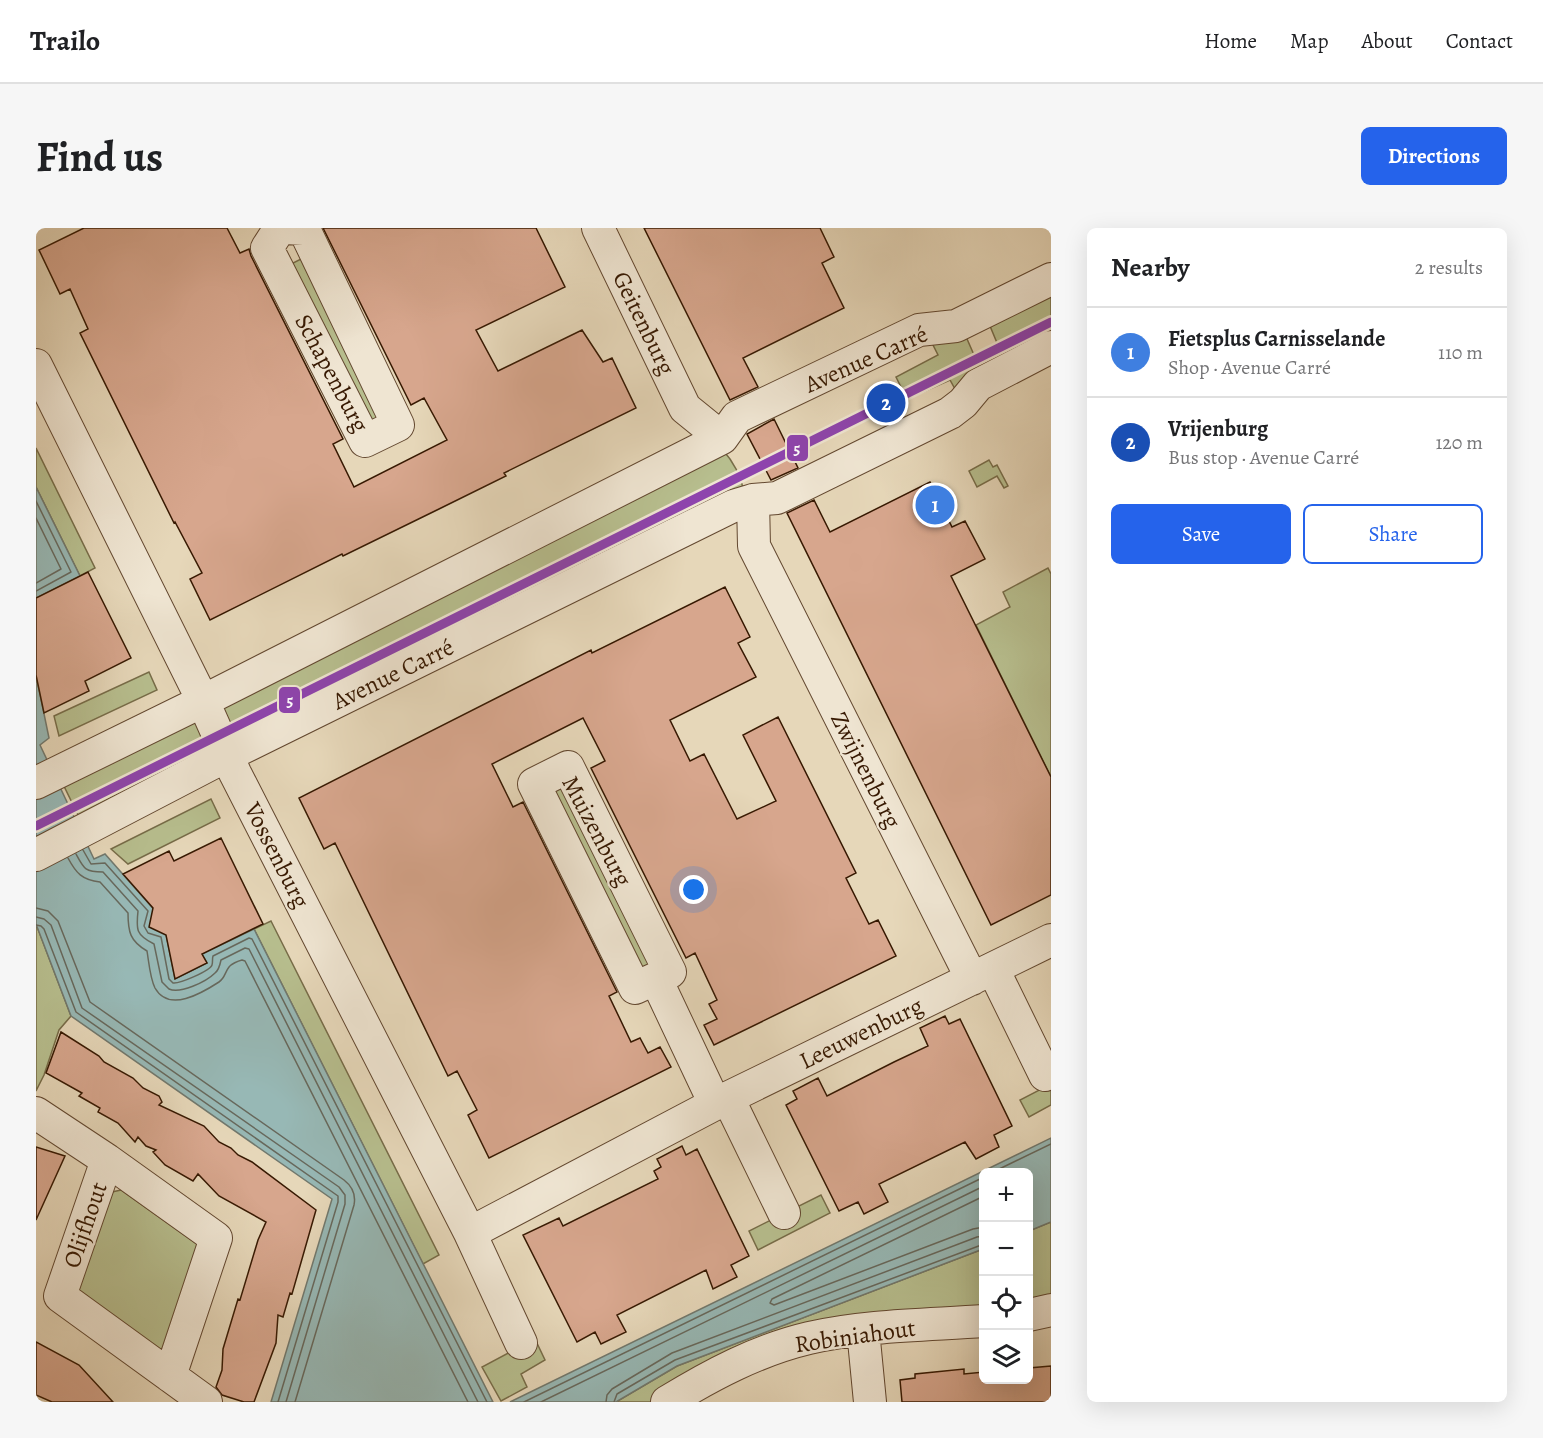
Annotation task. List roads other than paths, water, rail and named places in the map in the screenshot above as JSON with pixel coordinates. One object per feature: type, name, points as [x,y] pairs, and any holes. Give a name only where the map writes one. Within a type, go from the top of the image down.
[{"type":"street","name":"Schapenburg","points":[[280,228],[267,248],[365,441],[398,425],[304,229],[285,228]]},
{"type":"street","name":"Geitenburg","points":[[598,228],[685,408],[722,438]]},
{"type":"street","name":"Avenue Carré","points":[[49,776],[203,701],[722,438],[737,417],[919,330],[956,326],[1051,279]]},
{"type":"street","name":"Avenue Carré","points":[[36,855],[228,755],[733,506],[753,500],[777,498],[950,413],[963,403],[978,385],[1051,347]]},
{"type":"street","name":"Vossenburg","points":[[36,365],[203,701],[249,800],[470,1233],[521,1343]]},
{"type":"street","name":"Zwijnenburg","points":[[753,500],[754,546],[983,974]]},
{"type":"street","name":"Muizenburg","points":[[567,767],[670,972],[656,979],[635,988],[534,784],[567,767]]},
{"type":"street","name":"Leeuwenburg","points":[[470,1233],[721,1101],[1051,940]]},
{"type":"street","points":[[983,974],[1045,1075]]},
{"type":"street","points":[[656,979],[784,1213]]},
{"type":"street","name":"Olijfhout","points":[[36,1113],[216,1238],[171,1376]]},
{"type":"street","name":"Olijfhout","points":[[107,1161],[60,1296],[206,1402]]},
{"type":"street","points":[[1033,1314],[1051,1310]]},
{"type":"street","name":"Robiniahout","points":[[667,1402],[708,1377],[763,1352],[809,1338],[863,1330],[979,1321]]},
{"type":"street","points":[[863,1330],[870,1402]]},
{"type":"water","points":[[36,487],[80,576],[36,598]]},
{"type":"water","points":[[36,675],[49,738],[40,745],[94,859],[105,854],[157,913],[165,929],[175,979],[207,963],[202,954],[254,929],[493,1402],[271,1402],[332,1199],[71,1016],[36,924]]},
{"type":"water","points":[[1051,1138],[1051,1222],[1033,1229],[1033,1168],[990,1168]]},
{"type":"water","points":[[979,1173],[979,1251],[677,1366],[616,1402],[510,1402]]},
{"type":"place","name":"Vrijenburg","points":[[886,403]]},
{"type":"place","name":"Fietsplus Carnisselande","points":[[935,505]]}]
